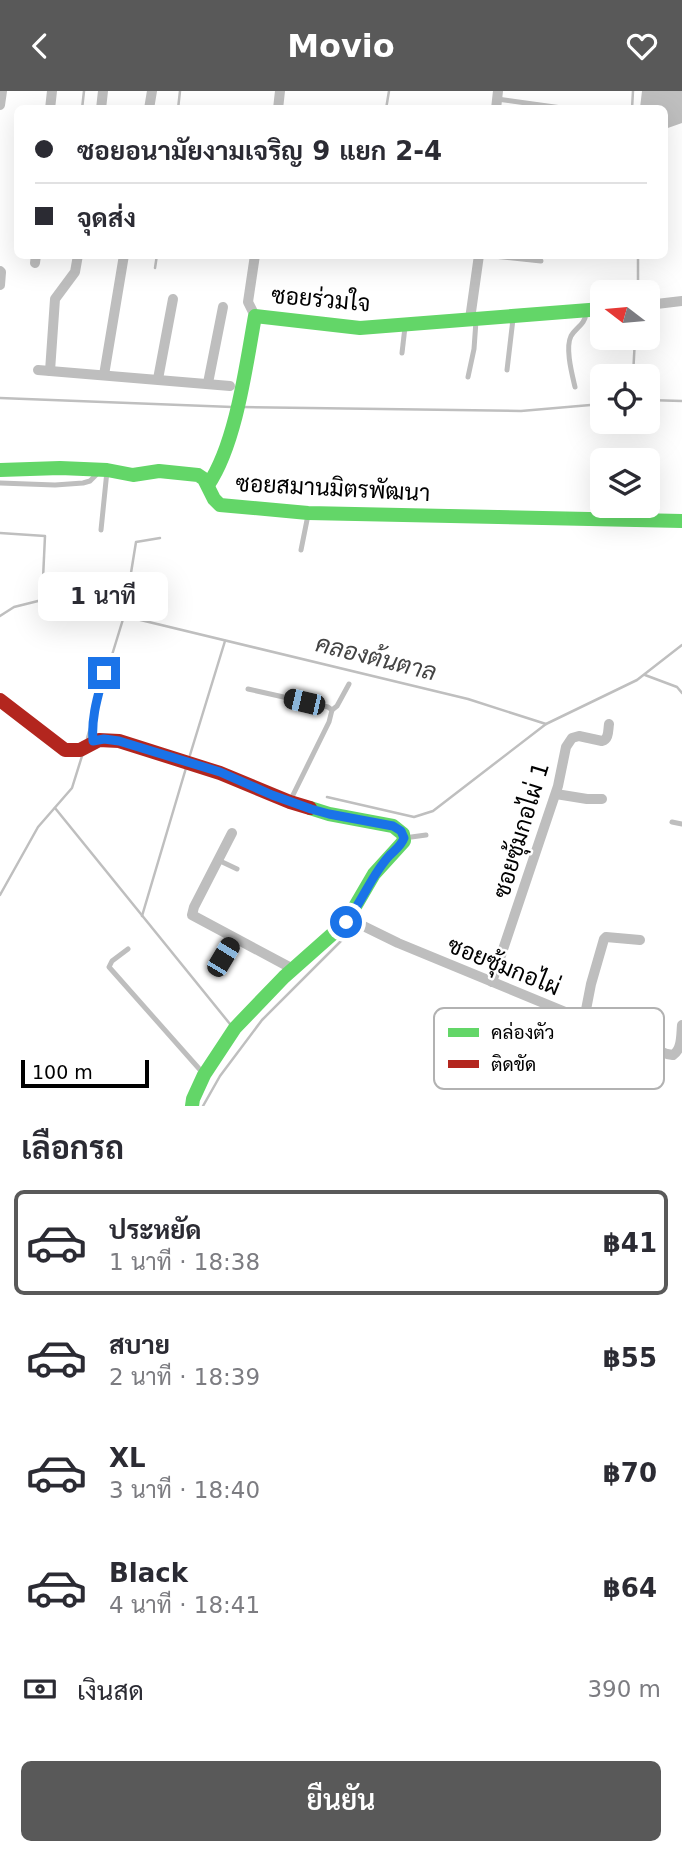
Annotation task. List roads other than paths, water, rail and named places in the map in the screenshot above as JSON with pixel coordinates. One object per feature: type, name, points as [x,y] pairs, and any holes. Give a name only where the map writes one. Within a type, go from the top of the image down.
[{"type":"street","points":[[0,106],[2,91]]},
{"type":"street","points":[[50,371],[55,299],[75,272],[77,259]]},
{"type":"street","points":[[104,375],[123,259]]},
{"type":"street","points":[[254,259],[248,302],[256,316]]},
{"type":"street","points":[[473,318],[481,259]]},
{"type":"street","points":[[0,271],[0,285]]},
{"type":"street","points":[[158,379],[173,299]]},
{"type":"street","points":[[660,304],[682,301]]},
{"type":"street","points":[[208,383],[223,307]]},
{"type":"street","name":"ซอยร่วมใจ","points":[[208,485],[220,467],[232,425],[235,387],[256,316],[360,328],[590,310]]},
{"type":"street","points":[[38,370],[235,387]]},
{"type":"street","name":"ซอยสมานมิตรพัฒนา","points":[[10,475],[60,468],[104,470],[133,475],[159,471],[198,475],[204,479],[220,505],[308,513],[682,521]]},
{"type":"street","points":[[0,700],[65,750],[80,750],[93,741],[104,739],[119,741],[220,772],[290,802],[329,814],[393,826],[401,831],[404,838],[402,844],[374,874],[349,919],[293,969],[235,1028],[204,1075],[192,1106]]},
{"type":"street","name":"ซอยซุ้มกอไผ่ 1","points":[[492,982],[556,794],[568,742],[579,736],[604,740],[609,724]]},
{"type":"street","points":[[556,794],[602,799]]},
{"type":"street","points":[[232,834],[192,915],[293,969]]},
{"type":"street","name":"ซอยซุ้มกอไผ่","points":[[349,919],[398,943],[555,1008]]},
{"type":"street","points":[[587,1008],[604,939],[640,940]]},
{"type":"street","points":[[682,1025],[682,1045]]},
{"type":"street","name":"ซอยซุ้มกอไผ่","points":[[664,1053],[676,1054],[682,1045]]},
{"type":"lane","points":[[497,100],[537,105]]},
{"type":"lane","points":[[521,259],[541,261]]},
{"type":"lane","points":[[575,387],[569,343],[572,335],[585,321],[586,310]]},
{"type":"lane","points":[[507,370],[514,316]]},
{"type":"lane","points":[[468,377],[474,349],[473,318]]},
{"type":"lane","points":[[402,353],[405,324]]},
{"type":"lane","points":[[55,485],[60,468]]},
{"type":"lane","points":[[0,483],[10,475],[55,485],[90,481],[104,470]]},
{"type":"lane","points":[[102,530],[104,470]]},
{"type":"lane","points":[[301,550],[308,513]]},
{"type":"lane","points":[[93,741],[94,712],[104,673]]},
{"type":"lane","points":[[290,802],[329,722],[331,710],[349,684]]},
{"type":"lane","points":[[248,689],[328,707],[331,710]]},
{"type":"lane","points":[[673,823],[682,824]]},
{"type":"lane","points":[[404,838],[426,835]]},
{"type":"lane","points":[[218,860],[237,869]]},
{"type":"lane","points":[[223,957],[234,939]]},
{"type":"lane","points":[[128,949],[112,961],[109,967],[204,1075]]},
{"type":"waterway","points":[[82,105],[84,91]]},
{"type":"waterway","points":[[178,105],[180,91]]},
{"type":"waterway","points":[[387,105],[389,91]]},
{"type":"waterway","points":[[632,105],[633,91]]},
{"type":"waterway","points":[[155,268],[156,259]]},
{"type":"waterway","points":[[638,259],[638,280]]},
{"type":"waterway","points":[[634,350],[634,364]]},
{"type":"waterway","points":[[0,398],[232,407]]},
{"type":"waterway","points":[[660,400],[682,401]]},
{"type":"waterway","points":[[242,407],[521,411],[590,405]]},
{"type":"waterway","name":"คลองต้นตาล","points":[[0,533],[45,536],[42,600],[124,616],[468,699],[546,724],[637,680],[682,645]]},
{"type":"waterway","points":[[104,681],[124,616],[136,542],[160,538]]},
{"type":"waterway","name":"คลองต้นตาล","points":[[0,616],[14,607],[42,600]]},
{"type":"waterway","points":[[190,755],[225,641]]},
{"type":"waterway","points":[[645,675],[677,687],[682,693]]},
{"type":"waterway","points":[[327,797],[414,817],[433,811],[546,724]]},
{"type":"waterway","points":[[87,738],[90,728]]},
{"type":"waterway","points":[[0,895],[38,827],[72,788],[82,756]]},
{"type":"waterway","points":[[142,916],[186,768]]},
{"type":"waterway","points":[[55,808],[230,1024]]},
{"type":"waterway","points":[[203,1106],[220,1076],[262,1020],[349,933]]}]
